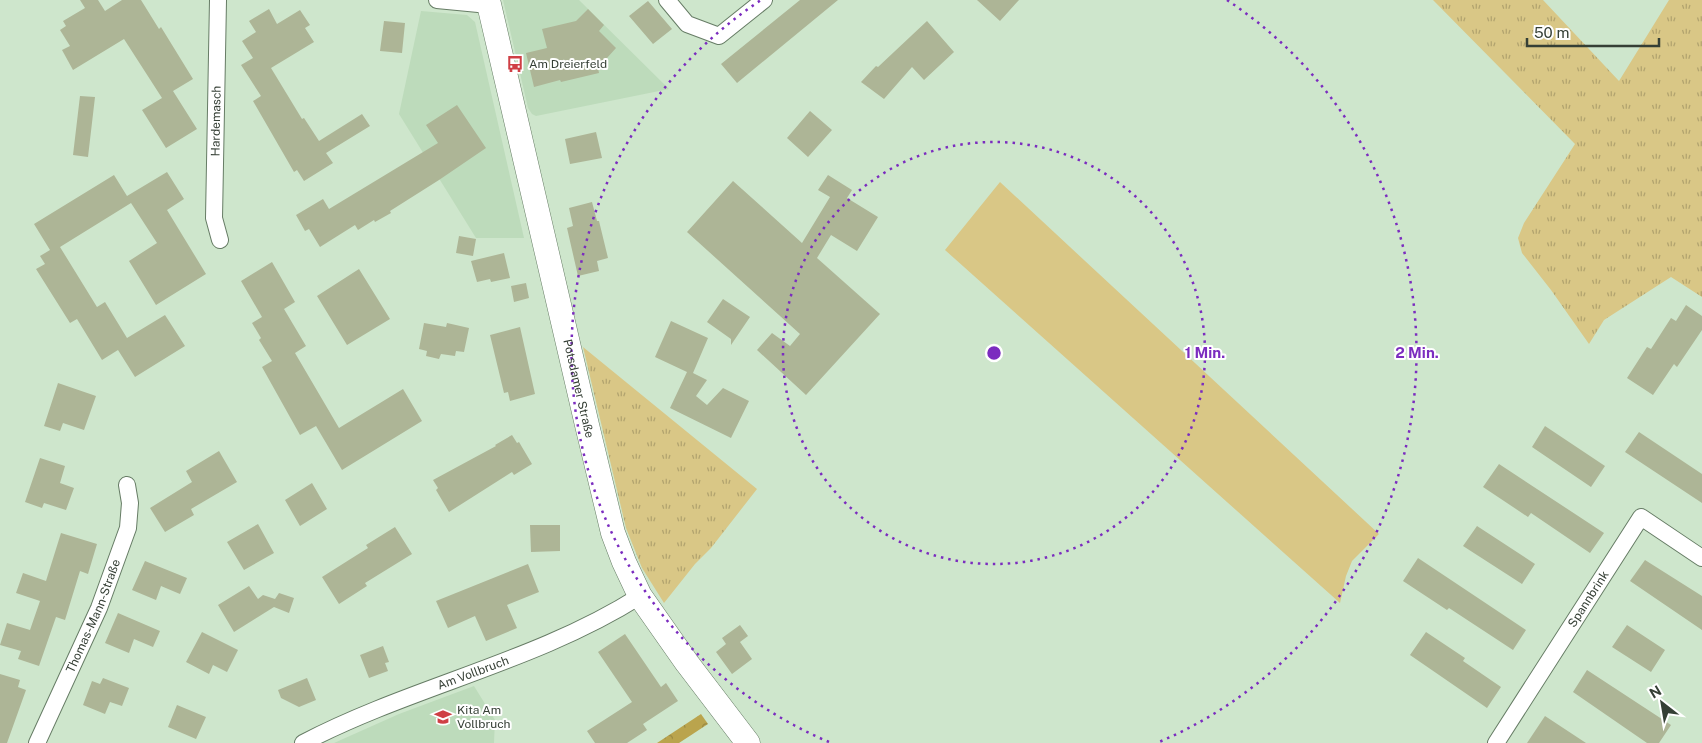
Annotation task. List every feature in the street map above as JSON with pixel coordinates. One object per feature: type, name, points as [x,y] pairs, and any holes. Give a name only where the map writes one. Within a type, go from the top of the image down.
[{"type":"street","name":"Hardemasch","points":[[218,0],[214,218],[220,240]]},
{"type":"street","points":[[437,0],[489,2]]},
{"type":"street","points":[[667,0],[687,24],[719,36],[764,0]]},
{"type":"street","name":"Potsdamer Straße","points":[[489,2],[613,533],[640,596],[687,663],[748,743]]},
{"type":"street","name":"Thomas-Mann-Straße","points":[[37,743],[99,608],[128,528],[130,504],[127,485]]},
{"type":"street","name":"Spannbrink","points":[[1496,743],[1642,518],[1702,558]]},
{"type":"street","name":"Am Vollbruch","points":[[303,743],[368,714],[577,630],[640,596]]},
{"type":"shaded area","points":[[503,0],[579,0],[669,89],[536,116],[532,114],[528,108]]},
{"type":"shaded area","points":[[421,11],[467,15],[475,22],[524,238],[476,238],[399,114]]},
{"type":"shaded area","name":"Kita Am Vollbruch","points":[[474,686],[495,720],[494,743],[334,743],[399,714]]},
{"type":"green space","points":[[1433,0],[1543,0],[1619,81],[1669,0],[1702,0],[1702,297],[1671,277],[1604,320],[1589,344],[1522,253],[1518,238],[1524,223],[1575,144]]},
{"type":"green space","points":[[1000,182],[1379,534],[1352,561],[1346,576],[1340,603],[945,250]]},
{"type":"green space","points":[[583,347],[757,489],[711,548],[695,564],[664,603],[642,568],[626,528]]},
{"type":"green space","points":[[701,714],[708,724],[679,743],[657,743]]},
{"type":"building","points":[[80,0],[98,0],[105,11],[122,0],[141,0],[159,29],[161,27],[193,79],[173,91],[197,129],[166,148],[142,110],[162,98],[124,39],[73,70],[62,50],[70,46],[60,30],[66,26],[63,21],[85,8]]},
{"type":"building","points":[[800,0],[838,0],[737,83],[721,64]]},
{"type":"building","points":[[977,0],[1019,0],[1000,21]]},
{"type":"building","points":[[648,1],[672,29],[653,44],[629,16]]},
{"type":"building","points":[[269,9],[277,24],[300,10],[310,25],[305,28],[314,42],[271,68],[302,119],[304,118],[319,141],[362,114],[370,126],[326,153],[333,163],[304,181],[297,170],[294,172],[253,101],[261,96],[241,65],[253,58],[242,41],[256,32],[249,21]]},
{"type":"building","points":[[588,9],[604,25],[599,31],[616,48],[598,68],[599,73],[534,87],[526,53],[547,48],[542,29],[576,21]]},
{"type":"building","points":[[384,21],[405,23],[402,53],[380,51]]},
{"type":"building","points":[[927,21],[954,52],[924,80],[912,67],[884,99],[861,82],[876,66],[878,67]]},
{"type":"building","points":[[80,96],[95,97],[88,157],[73,155]]},
{"type":"building","points":[[457,105],[486,148],[390,211],[391,213],[375,222],[374,220],[358,230],[355,225],[320,247],[309,229],[305,231],[296,215],[323,199],[329,209],[438,143],[426,125]]},
{"type":"building","points":[[810,111],[832,130],[808,157],[787,138]]},
{"type":"building","points":[[596,132],[602,158],[570,164],[565,139]]},
{"type":"building","points":[[167,172],[184,199],[167,210],[206,274],[156,305],[129,261],[157,243],[131,203],[60,247],[97,307],[105,302],[127,338],[165,315],[185,346],[135,377],[118,350],[102,360],[77,319],[70,323],[36,269],[45,264],[40,256],[50,250],[34,224],[114,175],[127,196]]},
{"type":"building","points":[[828,175],[852,190],[847,198],[878,217],[857,251],[831,235],[817,258],[880,314],[806,395],[757,350],[772,333],[790,346],[800,334],[687,232],[733,181],[802,243],[830,197],[818,190]]},
{"type":"building","points":[[592,202],[597,221],[599,221],[608,258],[597,261],[599,271],[578,276],[567,228],[573,226],[569,208]]},
{"type":"building","points":[[459,236],[476,239],[473,256],[456,253]]},
{"type":"building","points":[[504,253],[510,278],[491,282],[490,279],[477,282],[471,261]]},
{"type":"building","points":[[272,262],[295,302],[284,309],[306,346],[295,353],[339,428],[403,389],[422,421],[342,470],[316,426],[300,435],[262,367],[272,361],[259,340],[261,338],[252,323],[262,317],[241,281]]},
{"type":"building","points":[[359,269],[390,319],[347,345],[317,296]]},
{"type":"building","points":[[526,283],[529,298],[514,302],[511,286]]},
{"type":"building","points":[[723,299],[750,317],[731,345],[731,339],[707,322]]},
{"type":"building","points":[[1686,305],[1702,316],[1702,330],[1677,367],[1674,364],[1653,395],[1627,378],[1647,347],[1651,349],[1671,318],[1676,321]]},
{"type":"building","points":[[671,321],[708,338],[693,373],[707,380],[696,396],[707,405],[723,388],[749,401],[731,438],[670,408],[687,372],[655,357]]},
{"type":"building","points":[[424,323],[446,327],[447,323],[469,328],[464,352],[456,351],[455,356],[441,354],[439,359],[426,356],[427,351],[419,349]]},
{"type":"building","points":[[520,327],[535,394],[510,401],[508,392],[504,393],[490,335]]},
{"type":"building","points":[[58,383],[96,396],[84,430],[63,423],[60,431],[44,426]]},
{"type":"building","points":[[1545,426],[1605,466],[1591,487],[1532,447]]},
{"type":"building","points":[[1639,432],[1702,474],[1702,503],[1625,452]]},
{"type":"building","points":[[512,435],[517,443],[519,442],[532,464],[514,475],[512,472],[449,512],[436,490],[438,488],[433,480],[496,446]]},
{"type":"building","points":[[219,451],[237,482],[191,509],[194,515],[165,532],[150,508],[192,482],[186,471]]},
{"type":"building","points":[[40,458],[65,466],[60,483],[74,488],[66,510],[44,503],[42,508],[25,502]]},
{"type":"building","points":[[1499,464],[1604,533],[1590,553],[1531,513],[1528,517],[1483,487]]},
{"type":"building","points":[[312,483],[327,509],[300,526],[285,500]]},
{"type":"building","points":[[258,524],[274,553],[244,570],[227,542]]},
{"type":"building","points":[[530,525],[560,525],[560,551],[531,552]]},
{"type":"building","points":[[1477,526],[1535,564],[1522,584],[1463,546]]},
{"type":"building","points":[[395,527],[412,554],[365,583],[367,586],[339,604],[322,577],[368,548],[366,545]]},
{"type":"building","points":[[61,533],[97,544],[88,574],[80,571],[65,620],[56,617],[39,666],[18,659],[21,651],[0,645],[7,623],[30,630],[40,601],[16,593],[23,573],[46,581]]},
{"type":"building","points":[[1418,558],[1526,630],[1513,650],[1449,608],[1447,610],[1403,581]]},
{"type":"building","points":[[1645,560],[1702,596],[1702,630],[1630,581]]},
{"type":"building","points":[[145,561],[187,578],[180,594],[161,586],[156,600],[132,590]]},
{"type":"building","points":[[528,564],[539,592],[507,605],[517,628],[486,641],[475,616],[448,628],[436,601]]},
{"type":"building","points":[[249,586],[258,599],[263,595],[275,599],[279,593],[294,598],[289,613],[274,607],[234,632],[218,605]]},
{"type":"building","points":[[118,613],[160,631],[153,647],[134,639],[129,653],[105,643]]},
{"type":"building","points":[[740,625],[748,636],[740,642],[752,659],[732,674],[716,652],[726,644],[722,638]]},
{"type":"building","points":[[1627,625],[1665,650],[1651,672],[1612,647]]},
{"type":"building","points":[[202,632],[238,650],[227,672],[213,665],[209,674],[186,662]]},
{"type":"building","points":[[1426,632],[1465,658],[1463,661],[1501,687],[1487,708],[1410,655]]},
{"type":"building","points":[[625,634],[661,687],[666,683],[678,701],[643,724],[647,730],[627,743],[595,743],[587,731],[632,702],[598,652]]},
{"type":"building","points":[[383,646],[389,662],[385,663],[388,671],[369,678],[360,655]]},
{"type":"building","points":[[1587,670],[1671,725],[1659,743],[1647,743],[1573,692]]},
{"type":"building","points":[[0,674],[20,680],[18,687],[26,690],[7,743],[0,743]]},
{"type":"building","points":[[103,678],[129,688],[122,706],[110,702],[105,714],[83,705],[92,681],[100,684]]},
{"type":"building","points":[[307,678],[316,700],[299,707],[281,698],[278,690]]},
{"type":"building","points":[[177,705],[206,717],[196,739],[168,727]]},
{"type":"building","points":[[1545,716],[1586,743],[1527,743]]},
{"type":"place","name":"Am Dreierfeld","points":[[515,64]]},
{"type":"place","name":"Kita Am Vollbruch","points":[[443,717]]}]
